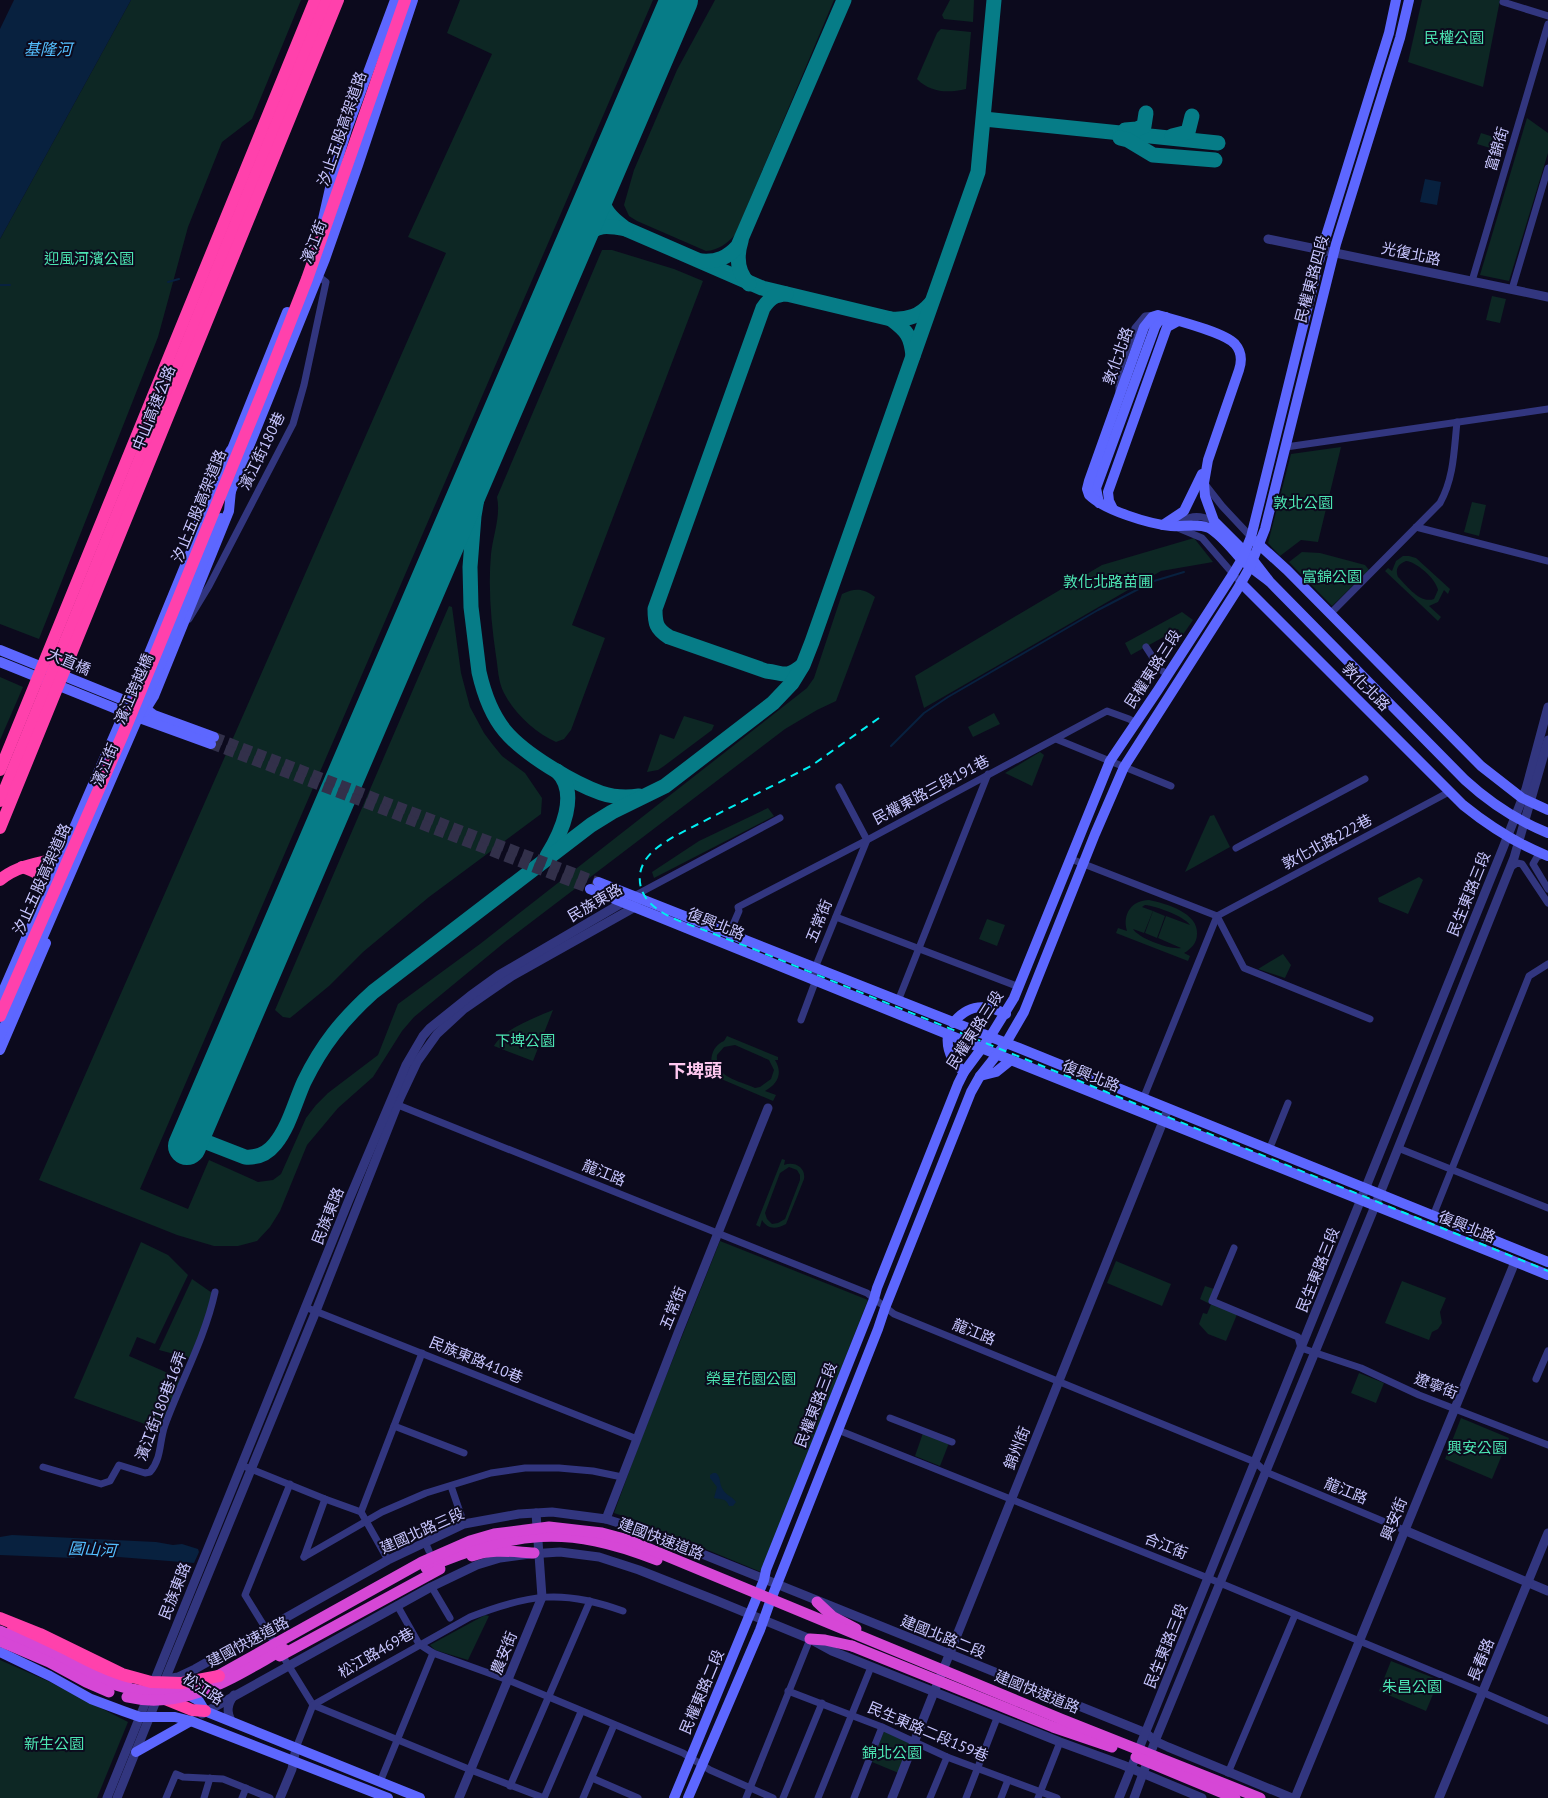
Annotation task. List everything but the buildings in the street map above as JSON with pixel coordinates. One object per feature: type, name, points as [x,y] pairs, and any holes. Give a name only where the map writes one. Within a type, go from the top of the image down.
[{"type":"highway","points":[[0,770],[315,0]]},
{"type":"highway","name":"中山高速公路","points":[[0,801],[327,0]]},
{"type":"highway","name":"中山高速公路","points":[[0,828],[338,0]]},
{"type":"highway","name":"汐止五股高架道路","points":[[0,1016],[123,734],[263,391],[310,270],[405,0]]},
{"type":"highway","points":[[0,880],[7,874],[22,867],[58,859]]},
{"type":"highway","points":[[22,867],[38,874],[42,880],[43,888]]},
{"type":"highway","name":"建國快速道路","points":[[0,1631],[102,1681],[139,1691],[165,1692],[184,1688],[219,1676],[422,1562],[447,1550],[494,1534],[566,1528],[602,1533],[628,1540],[1114,1744],[1235,1798]]},
{"type":"highway","name":"建國快速道路","points":[[0,1640],[107,1691],[146,1700],[167,1699],[200,1693],[213,1688],[425,1568],[460,1554],[489,1544],[513,1539],[559,1536],[584,1538],[628,1549],[1058,1722],[1260,1798]]},
{"type":"highway","points":[[246,1670],[266,1664],[436,1571],[458,1561],[486,1552],[536,1553]]},
{"type":"highway","points":[[817,1602],[833,1617],[860,1630],[1061,1714],[1114,1744]]},
{"type":"highway","points":[[0,1613],[13,1618]]},
{"type":"highway","points":[[0,1618],[40,1634],[122,1674],[151,1682],[182,1683],[219,1676]]},
{"type":"highway","points":[[0,1624],[106,1675],[192,1710],[205,1711]]},
{"type":"highway","points":[[810,1639],[852,1646],[1053,1727],[1114,1744]]},
{"type":"main road","name":"濱江街","points":[[0,998],[130,698],[297,288],[320,226],[348,126],[395,0]]},
{"type":"main road","name":"濱江街","points":[[221,518],[318,276],[358,165],[413,0]]},
{"type":"main road","name":"民權東路四段","points":[[1243,555],[1251,537],[1322,249],[1389,34],[1396,0]]},
{"type":"main road","name":"民權東路四段","points":[[1252,564],[1265,529],[1334,252],[1400,38],[1409,0]]},
{"type":"main road","points":[[338,158],[358,165]]},
{"type":"main road","name":"敦化北路","points":[[1099,503],[1096,488],[1155,326],[1162,316]]},
{"type":"main road","name":"敦化北路","points":[[1168,525],[1184,511],[1208,460],[1239,370],[1241,355],[1234,343],[1228,338],[1162,316],[1152,317],[1144,327],[1089,482],[1088,494],[1099,503],[1113,509],[1168,525],[1208,528],[1243,555]]},
{"type":"main road","points":[[1113,509],[1109,501],[1108,492],[1133,418],[1167,327],[1178,321]]},
{"type":"main road","name":"濱江街","points":[[0,987],[43,888],[90,791],[218,476],[231,450]]},
{"type":"main road","name":"敦化北路","points":[[1208,460],[1204,483],[1205,496],[1214,521],[1243,555],[1479,793],[1525,822],[1548,833]]},
{"type":"main road","name":"濱江街","points":[[0,1050],[81,857],[141,719],[153,698],[182,628],[229,511],[231,490]]},
{"type":"main road","name":"濱江跨越橋","points":[[0,1036],[137,721],[221,518]]},
{"type":"main road","name":"敦化北路","points":[[1251,537],[1280,563],[1481,766],[1526,801],[1548,810]]},
{"type":"main road","name":"民權東路三段","points":[[757,1597],[896,1239],[964,1072],[1006,1014],[1019,987],[1071,859],[1136,723],[1233,574],[1243,555]]},
{"type":"main road","name":"民權東路三段","points":[[770,1602],[956,1127],[980,1076],[1006,1043],[1024,1012],[1083,864],[1118,764],[1252,564]]},
{"type":"main road","name":"敦化北路","points":[[1241,583],[1474,815],[1507,836],[1517,848],[1546,855]]},
{"type":"main road","name":"大直橋","points":[[0,650],[74,686],[123,712],[212,740],[127,701],[74,686],[0,662]]},
{"type":"main road","points":[[58,859],[81,857]]},
{"type":"main road","name":"復興北路","points":[[1548,1262],[1006,1043],[729,934],[636,900],[594,885],[624,902],[636,900],[816,980],[1548,1276]]},
{"type":"main road","points":[[952,1023],[964,1012],[979,1006],[995,1008],[1006,1014]]},
{"type":"main road","points":[[948,1034],[948,1046],[951,1057],[964,1072]]},
{"type":"main road","points":[[980,1076],[996,1072],[1011,1060]]},
{"type":"main road","name":"民權東路二段","points":[[674,1798],[757,1597]]},
{"type":"main road","name":"民權東路二段","points":[[688,1798],[760,1630],[770,1602]]},
{"type":"main road","name":"松江路","points":[[13,1618],[106,1662],[161,1680],[199,1701],[205,1711],[420,1798]]},
{"type":"main road","name":"松江路","points":[[0,1652],[50,1676],[91,1699],[144,1717],[176,1717],[191,1721],[294,1761],[372,1795],[388,1798]]},
{"type":"main road","points":[[136,1752],[191,1721]]},
{"type":"street","points":[[1503,2],[1548,16]]},
{"type":"street","name":"富錦街","points":[[1472,281],[1548,24]]},
{"type":"street","points":[[1512,289],[1548,168]]},
{"type":"street","name":"光復北路","points":[[1268,238],[1548,296]]},
{"type":"street","name":"濱江街180巷","points":[[182,628],[209,586],[293,424],[304,385],[326,282],[318,276]]},
{"type":"street","points":[[1286,447],[1548,409]]},
{"type":"street","points":[[1330,614],[1440,503],[1449,484],[1452,472],[1457,422]]},
{"type":"street","name":"敦化北路","points":[[1204,483],[1222,506],[1251,537]]},
{"type":"street","points":[[1168,525],[1186,518],[1198,516],[1214,521]]},
{"type":"street","name":"敦化北路","points":[[1168,525],[1202,538],[1241,583]]},
{"type":"street","points":[[1416,528],[1548,561]]},
{"type":"street","points":[[1146,647],[1161,670],[1168,674]]},
{"type":"street","points":[[1526,801],[1548,707]]},
{"type":"street","name":"民權東路三段191巷","points":[[729,934],[739,911],[738,907],[1107,711],[1136,723]]},
{"type":"street","points":[[1526,801],[1548,740]]},
{"type":"street","points":[[1053,741],[1118,764],[1171,786]]},
{"type":"street","points":[[898,1001],[988,774]]},
{"type":"street","points":[[1236,848],[1365,778]]},
{"type":"street","points":[[839,787],[867,840]]},
{"type":"street","name":"敦化北路222巷","points":[[1217,916],[1449,792]]},
{"type":"street","name":"民生東路三段","points":[[1119,1798],[1515,816],[1526,801]]},
{"type":"street","name":"民生東路三段","points":[[1134,1798],[1155,1741],[1375,1206],[1510,870],[1525,822],[1526,801]]},
{"type":"street","name":"民族東路","points":[[161,1680],[241,1465],[306,1306],[394,1103],[426,1048],[437,1034],[464,1009],[512,976],[636,900],[780,818]]},
{"type":"street","name":"五常街","points":[[800,1020],[816,980],[815,968],[867,840]]},
{"type":"street","points":[[1517,848],[1522,864],[1548,903]]},
{"type":"street","points":[[1546,855],[1536,857],[1533,864],[1548,889]]},
{"type":"street","points":[[1071,859],[1217,916],[1244,968],[1370,1019]]},
{"type":"street","points":[[1510,870],[1514,864],[1522,864]]},
{"type":"street","name":"民族東路","points":[[107,1798],[161,1680],[251,1469],[316,1311],[394,1103],[406,1065],[418,1044],[430,1028],[449,1011],[499,975],[624,902]]},
{"type":"street","points":[[1143,1099],[1217,916]]},
{"type":"street","points":[[836,917],[1019,987]]},
{"type":"street","points":[[1433,1216],[1530,976],[1548,964]]},
{"type":"street","name":"龍江路","points":[[394,1103],[718,1232],[866,1294],[899,1317],[1255,1462],[1266,1472],[1548,1591]]},
{"type":"street","points":[[1269,1150],[1288,1103]]},
{"type":"street","name":"五常街","points":[[606,1518],[768,1108]]},
{"type":"street","name":"錦州街","points":[[892,1798],[1168,1109]]},
{"type":"street","points":[[1398,1148],[1548,1208]]},
{"type":"street","points":[[1234,1248],[1212,1301],[1298,1337],[1301,1348]]},
{"type":"street","name":"興安街","points":[[1293,1798],[1360,1642],[1404,1530],[1456,1408],[1515,1262],[1515,1249]]},
{"type":"street","name":"濱江街180巷16弄","points":[[43,1467],[101,1484],[110,1481],[119,1465],[145,1473],[150,1472],[159,1456],[164,1427],[196,1352],[215,1292]]},
{"type":"street","name":"民族東路410巷","points":[[306,1306],[637,1439]]},
{"type":"street","name":"遼寧街","points":[[1301,1348],[1361,1368],[1419,1395],[1548,1445]]},
{"type":"street","points":[[1536,1380],[1548,1351]]},
{"type":"street","points":[[361,1512],[422,1353]]},
{"type":"street","points":[[890,1418],[952,1442]]},
{"type":"street","points":[[394,1426],[464,1453]]},
{"type":"street","name":"合江街","points":[[838,1430],[1208,1578],[1548,1721]]},
{"type":"street","points":[[241,1465],[361,1512],[388,1560]]},
{"type":"street","points":[[325,1499],[304,1557],[382,1512],[426,1493],[491,1473],[540,1467],[593,1471],[622,1477]]},
{"type":"street","points":[[290,1484],[245,1595],[312,1705],[510,1786],[544,1798],[581,1712]]},
{"type":"street","points":[[451,1486],[464,1524]]},
{"type":"street","points":[[224,1509],[233,1512]]},
{"type":"street","name":"建國北路三段","points":[[161,1680],[178,1677],[388,1560],[464,1524],[536,1513],[578,1514],[606,1518],[650,1533],[776,1585]]},
{"type":"street","name":"農安街","points":[[459,1798],[542,1596],[536,1553],[536,1513]]},
{"type":"street","name":"長春路","points":[[1439,1798],[1548,1533]]},
{"type":"street","points":[[425,1542],[429,1552]]},
{"type":"street","points":[[191,1721],[205,1711],[397,1605],[477,1565],[500,1558],[560,1552],[599,1557],[639,1570],[810,1639],[832,1651],[871,1667],[1202,1798]]},
{"type":"street","name":"建國北路二段","points":[[776,1585],[1146,1734],[1155,1741],[1228,1773],[1293,1798]]},
{"type":"street","points":[[434,1591],[450,1618]]},
{"type":"street","name":"松江路469巷","points":[[312,1705],[470,1617],[496,1607],[542,1596],[558,1596],[590,1600],[623,1611]]},
{"type":"street","points":[[510,1786],[590,1600]]},
{"type":"street","points":[[397,1605],[420,1644],[434,1653],[508,1680],[581,1712],[684,1753],[702,1765],[773,1798]]},
{"type":"street","points":[[1228,1773],[1294,1615]]},
{"type":"street","points":[[746,1798],[810,1639]]},
{"type":"street","points":[[380,1782],[434,1653]]},
{"type":"street","points":[[818,1798],[871,1667]]},
{"type":"street","name":"民生東路二段159巷","points":[[788,1691],[882,1727],[947,1757],[1008,1780],[1039,1795],[1057,1798]]},
{"type":"street","points":[[232,1722],[228,1710],[234,1695]]},
{"type":"street","points":[[784,1798],[822,1704]]},
{"type":"street","points":[[280,1798],[312,1705]]},
{"type":"street","name":"民族東路","points":[[117,1798],[136,1752],[144,1717]]},
{"type":"street","points":[[966,1798],[997,1718]]},
{"type":"street","points":[[583,1798],[614,1725]]},
{"type":"street","points":[[854,1798],[882,1727]]},
{"type":"street","points":[[1039,1795],[1060,1742]]},
{"type":"street","points":[[930,1798],[947,1757]]},
{"type":"street","points":[[166,1798],[176,1774],[223,1779],[270,1798]]},
{"type":"street","points":[[204,1798],[210,1778]]},
{"type":"street","points":[[592,1778],[638,1798]]},
{"type":"street","points":[[1001,1798],[1008,1780]]},
{"type":"street","points":[[242,1798],[246,1788]]},
{"type":"green space","name":"迎風河濱公園","points":[[131,0],[301,0],[252,119],[222,142],[188,227],[158,337],[39,639],[0,624],[0,239]]},
{"type":"green space","points":[[460,0],[653,0],[140,1189],[188,1209],[209,1160],[258,1182],[273,1180],[281,1174],[306,1118],[316,1105],[328,1093],[378,1055],[398,1004],[480,944],[807,688],[814,678],[842,594],[859,590],[875,597],[836,701],[785,729],[505,942],[414,1017],[402,1031],[373,1077],[338,1108],[307,1145],[280,1211],[270,1227],[257,1241],[238,1246],[214,1246],[177,1235],[39,1180],[446,253],[408,237],[492,54],[447,33]]},
{"type":"green space","points":[[715,0],[834,0],[735,235],[722,246],[706,251],[637,221],[629,216],[624,205],[634,170],[677,70]]},
{"type":"green space","points":[[950,0],[974,0],[973,22],[944,19],[942,15]]},
{"type":"green space","name":"民權公園","points":[[1422,0],[1500,0],[1483,87],[1408,62]]},
{"type":"green space","points":[[941,29],[971,32],[966,89],[940,91],[922,84],[917,79],[937,33]]},
{"type":"green space","points":[[1527,118],[1548,133],[1548,153],[1509,281],[1480,275]]},
{"type":"green space","points":[[1481,133],[1503,140],[1500,151],[1477,144]]},
{"type":"green space","points":[[602,250],[612,250],[674,269],[703,281],[572,625],[605,638],[571,730],[564,739],[556,742],[526,722],[513,708],[502,689],[498,675],[491,618],[491,554],[497,518],[497,497]]},
{"type":"green space","points":[[1492,296],[1506,299],[1500,323],[1486,320]]},
{"type":"green space","name":"敦北公園","points":[[1341,447],[1318,542],[1301,540],[1280,556],[1268,543],[1291,454]]},
{"type":"green space","points":[[1472,502],[1486,505],[1479,536],[1464,532]]},
{"type":"green space","name":"敦化北路苗圃","points":[[1194,538],[1213,562],[1161,571],[924,708],[915,676],[1102,565]]},
{"type":"green space","name":"富錦公園","points":[[1302,552],[1320,553],[1365,565],[1369,570],[1332,606],[1289,562]]},
{"type":"green space","points":[[1403,556],[1416,558],[1450,589],[1448,594],[1444,590],[1438,602],[1429,606],[1441,617],[1438,621],[1385,571],[1388,568],[1392,571],[1396,561]],"holes":[[[1406,561],[1415,564],[1434,581],[1438,590],[1434,599],[1429,600],[1419,597],[1398,577],[1397,569],[1399,565]]]},
{"type":"green space","points":[[449,606],[452,607],[461,673],[470,707],[493,745],[502,756],[525,773],[542,798],[541,814],[429,897],[363,952],[329,986],[290,1018],[283,1017],[275,1010]]},
{"type":"green space","points":[[1182,612],[1193,620],[1182,636],[1178,629],[1131,655],[1125,643]]},
{"type":"green space","points":[[0,677],[23,687],[0,740]]},
{"type":"green space","points":[[994,713],[1000,724],[973,737],[968,727]]},
{"type":"green space","points":[[684,716],[714,725],[712,730],[664,766],[658,770],[647,772],[660,734],[674,739]]},
{"type":"green space","points":[[1040,752],[1044,755],[1032,786],[1005,773]]},
{"type":"green space","points":[[768,808],[774,816],[654,878],[652,872],[699,841]]},
{"type":"green space","points":[[1214,815],[1230,847],[1185,872],[1210,816]]},
{"type":"green space","points":[[1419,877],[1423,880],[1408,914],[1379,902],[1378,898]]},
{"type":"green space","points":[[1149,900],[1180,910],[1193,920],[1197,937],[1189,950],[1184,953],[1190,956],[1188,961],[1116,933],[1118,928],[1127,931],[1127,914],[1133,905]],"holes":[[[1145,905],[1176,915],[1190,925],[1166,916],[1158,938],[1181,948],[1155,943],[1141,936],[1133,929],[1144,933],[1153,911],[1142,907]]]},
{"type":"green space","points":[[1153,911],[1165,916],[1157,938],[1145,933]]},
{"type":"green space","points":[[987,919],[1005,925],[997,946],[979,939]]},
{"type":"green space","points":[[1283,954],[1291,965],[1285,978],[1258,969]]},
{"type":"green space","name":"下埤公園","points":[[553,1010],[533,1061],[494,1046],[498,1040],[512,1029]]},
{"type":"green space","points":[[727,1036],[778,1057],[778,1060],[775,1060],[779,1069],[778,1078],[765,1091],[776,1095],[773,1101],[705,1072],[707,1068],[713,1070],[711,1062],[712,1053]],"holes":[[[735,1045],[769,1060],[774,1070],[771,1079],[760,1087],[755,1088],[723,1073],[717,1063],[717,1055],[724,1047]]]},
{"type":"green space","points":[[782,1159],[785,1160],[784,1165],[792,1164],[801,1168],[804,1179],[786,1224],[773,1228],[767,1226],[762,1220],[760,1227],[756,1225]],"holes":[[[789,1167],[797,1170],[800,1180],[785,1219],[772,1224],[767,1219],[765,1213],[780,1173]]]},
{"type":"green space","name":"榮星花園公園","points":[[720,1241],[868,1300],[761,1572],[614,1513],[641,1439]]},
{"type":"green space","points":[[141,1242],[168,1255],[188,1275],[155,1344],[137,1337],[129,1356],[184,1380],[161,1430],[74,1398]]},
{"type":"green space","points":[[1116,1261],[1171,1284],[1162,1306],[1107,1283]]},
{"type":"green space","points":[[192,1279],[215,1295],[193,1359],[159,1350]]},
{"type":"green space","points":[[1402,1281],[1446,1298],[1440,1312],[1442,1323],[1438,1329],[1432,1332],[1429,1340],[1385,1323]]},
{"type":"green space","points":[[1205,1286],[1217,1290],[1212,1301],[1238,1312],[1226,1341],[1208,1334],[1199,1324],[1203,1313],[1207,1314],[1212,1302],[1210,1304],[1200,1299]]},
{"type":"green space","points":[[1359,1373],[1384,1383],[1376,1403],[1351,1393]]},
{"type":"green space","name":"興安公園","points":[[1461,1418],[1509,1438],[1492,1479],[1445,1459]]},
{"type":"green space","points":[[923,1433],[949,1443],[940,1466],[915,1456]]},
{"type":"green space","points":[[485,1615],[489,1616],[468,1660],[435,1650],[430,1645]]},
{"type":"green space","name":"新生公園","points":[[0,1660],[50,1682],[128,1722],[97,1798],[0,1798]]},
{"type":"green space","name":"朱昌公園","points":[[1391,1661],[1439,1680],[1426,1711],[1379,1691]]},
{"type":"green space","name":"錦北公園","points":[[884,1731],[913,1743],[901,1774],[872,1762]]},
{"type":"water","name":"基隆河","points":[[14,0],[131,0],[0,239],[0,29]]},
{"type":"water","points":[[1425,179],[1441,182],[1437,205],[1420,202]]},
{"type":"water","points":[[713,1473],[719,1476],[723,1490],[736,1502],[733,1506],[729,1506],[725,1500],[714,1498],[717,1487],[710,1478],[710,1475]]},
{"type":"water","name":"圓山河","points":[[12,1535],[182,1544],[198,1549],[199,1552],[194,1563],[81,1554],[74,1558],[0,1555],[0,1537]]},
{"type":"waterway","points":[[168,282],[179,279]]},
{"type":"waterway","points":[[0,285],[10,285]]},
{"type":"waterway","points":[[891,746],[924,713],[948,697],[1098,610],[1154,581],[1184,572]]},
{"type":"taxiway","points":[[690,0],[652,61],[601,198],[614,220],[626,229],[762,288],[891,319],[903,319],[913,316],[931,303]]},
{"type":"taxiway","points":[[702,261],[722,258],[730,254],[738,246],[844,0]]},
{"type":"taxiway","points":[[191,1136],[245,1157],[258,1156],[269,1150],[284,1130],[304,1082],[318,1056],[342,1023],[373,992],[591,825],[612,812],[665,786],[773,703],[792,683],[803,665],[812,642],[978,172],[994,0]]},
{"type":"taxiway","points":[[1125,130],[1144,126],[1146,113]]},
{"type":"taxiway","points":[[1172,136],[1188,132],[1192,116]]},
{"type":"taxiway","points":[[984,119],[1218,143]]},
{"type":"taxiway","points":[[1120,138],[1128,140],[1153,155],[1215,160]]},
{"type":"taxiway","points":[[626,229],[602,227],[593,230],[582,238],[500,417],[480,481],[474,516],[470,567],[471,607],[479,672],[489,703],[505,731],[513,740],[536,758],[577,782],[601,793],[624,797],[639,796]]},
{"type":"taxiway","points":[[741,241],[738,253],[739,264],[742,274],[749,284]]},
{"type":"taxiway","points":[[786,294],[773,298],[763,308],[655,609],[655,614],[659,628],[669,637],[766,671],[788,674],[802,666]]},
{"type":"taxiway","points":[[891,319],[907,334],[913,356]]},
{"type":"taxiway","points":[[547,856],[558,837],[568,802],[564,780],[557,771]]},
{"type":"runway","points":[[187,1146],[679,0]]},
{"type":"tunnel","points":[[214,737],[598,882]]},
{"type":"tunnel","points":[[211,744],[590,889]]},
{"type":"railway","points":[[879,718],[811,766],[675,836],[658,847],[648,856],[640,874],[641,886],[645,896],[652,905],[672,918],[751,948],[1548,1271]]},
{"type":"district","name":"下埤頭","points":[[695,1071]]}]
